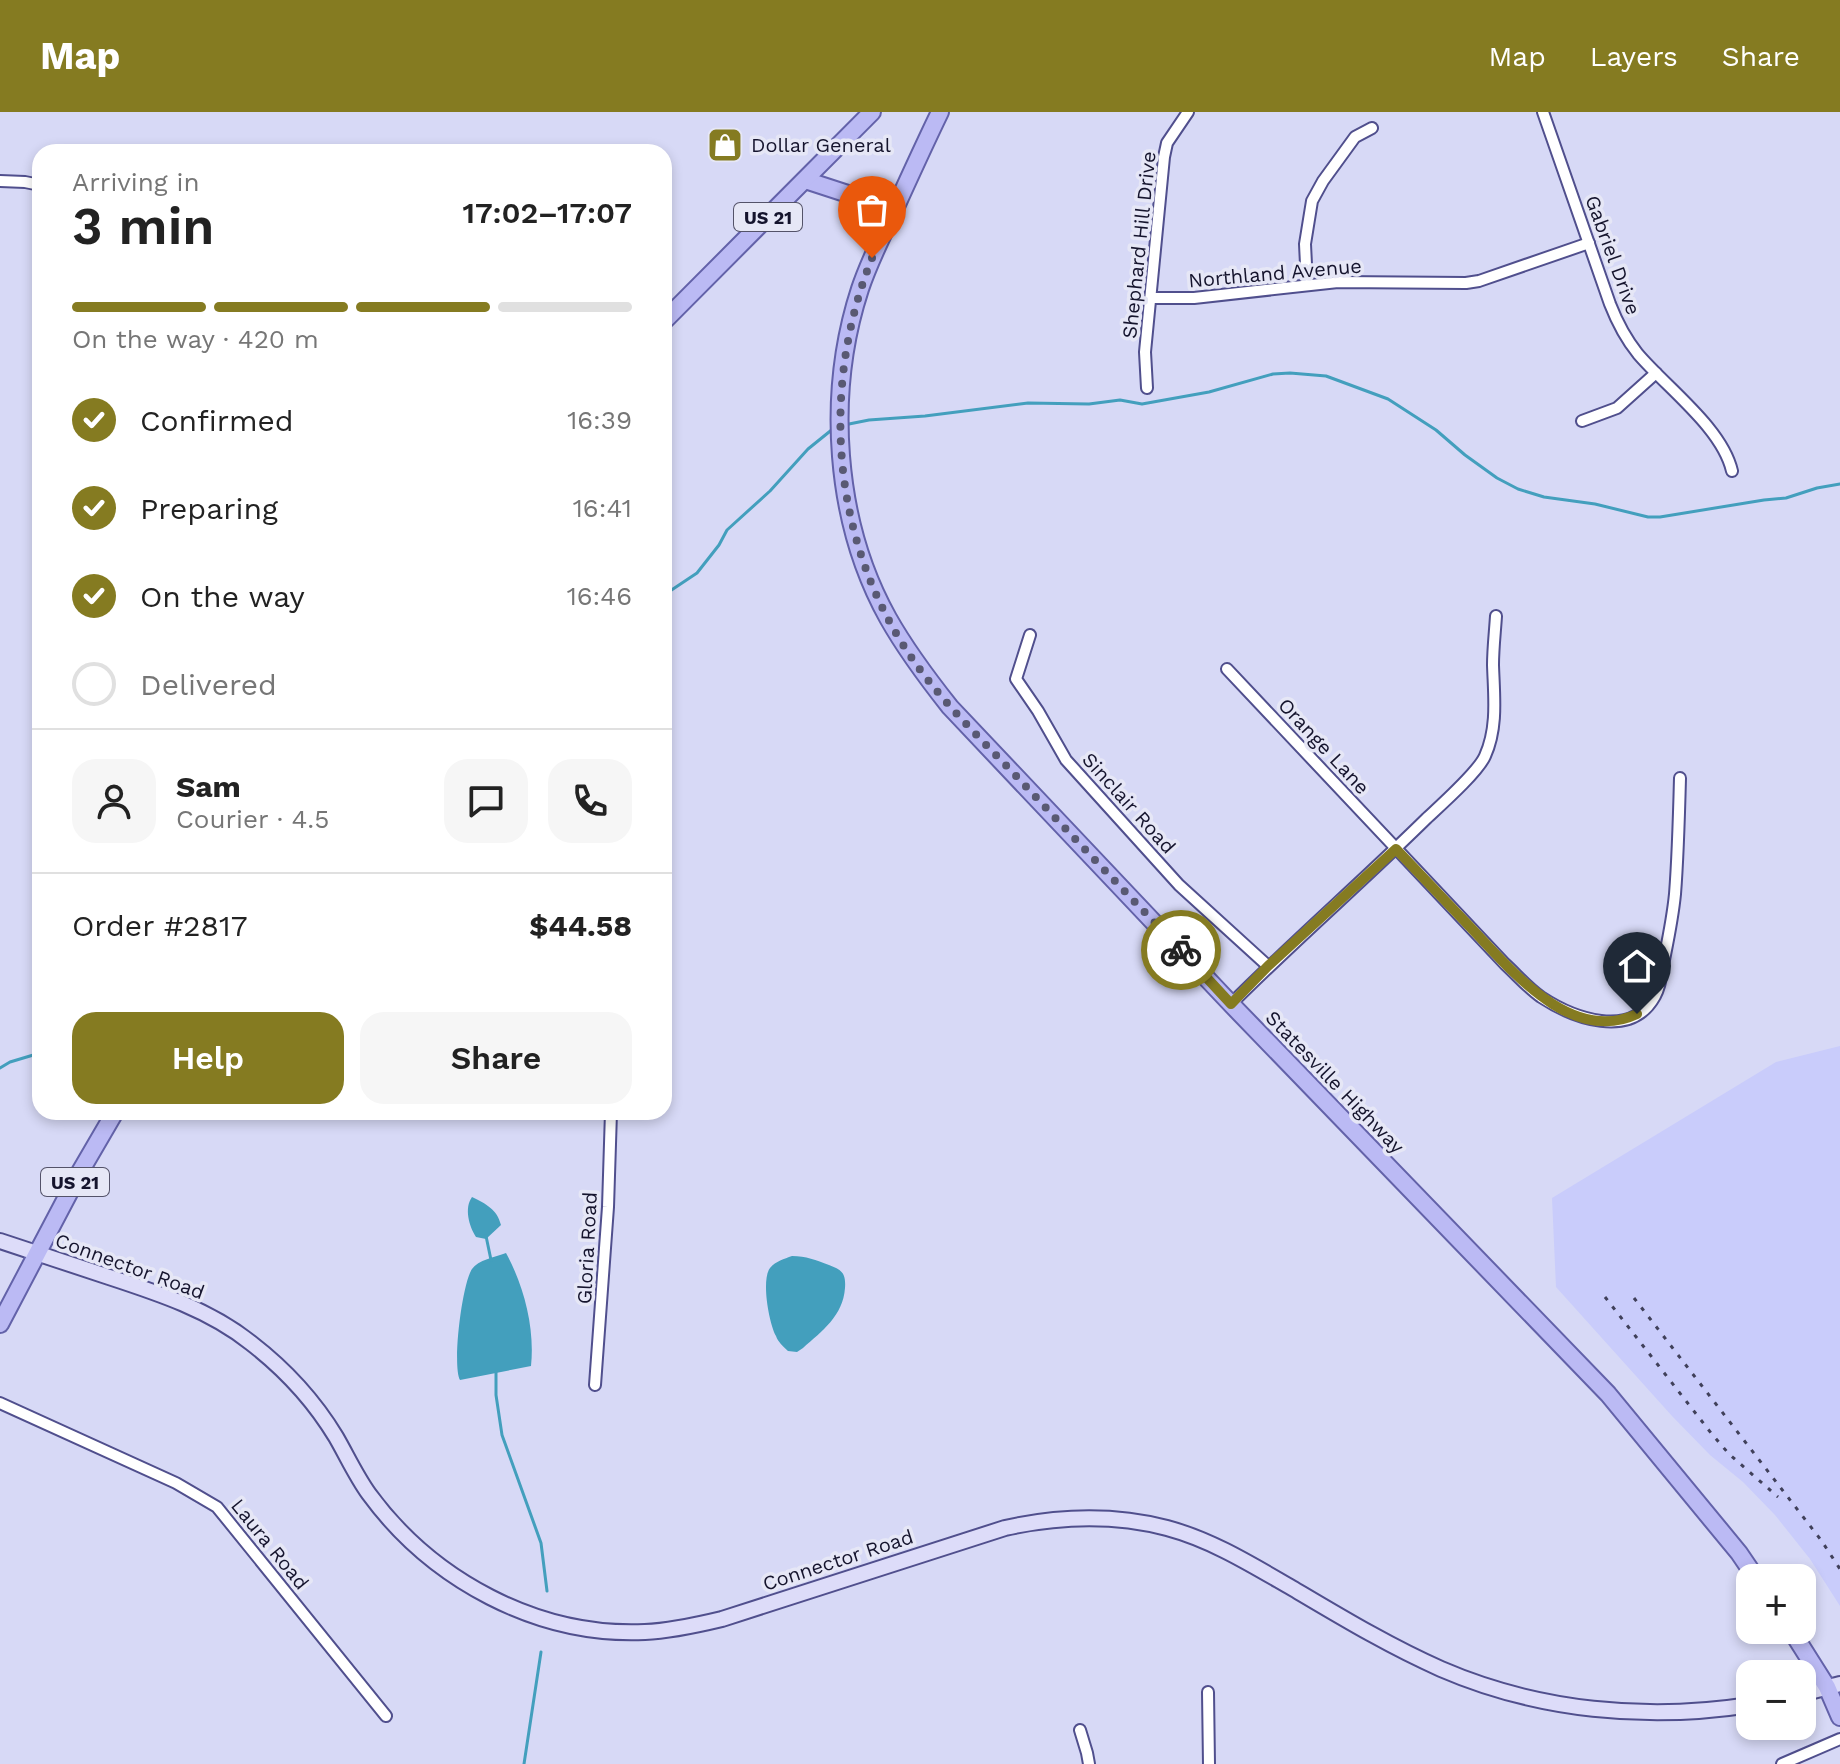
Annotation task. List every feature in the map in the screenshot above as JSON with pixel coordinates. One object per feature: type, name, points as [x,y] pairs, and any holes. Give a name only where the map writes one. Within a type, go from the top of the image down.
[{"type":"main road","name":"US 21","points":[[672,313],[872,112]]},
{"type":"main road","name":"Statesville Highway","points":[[940,112],[860,289],[846,343],[840,399],[841,455],[849,510],[864,564],[887,615],[915,663],[950,707],[1231,1004],[1608,1394],[1746,1564]]},
{"type":"main road","points":[[805,180],[894,209]]},
{"type":"main road","name":"US 21","points":[[0,1324],[111,1120]]},
{"type":"main road","points":[[1802,1644],[1834,1686],[1840,1717]]},
{"type":"street","name":"Shephard Hill Drive","points":[[1147,388],[1145,352],[1164,157],[1167,143],[1188,112]]},
{"type":"street","name":"Gabriel Drive","points":[[1543,112],[1618,323],[1638,353],[1712,432],[1725,451],[1732,471]]},
{"type":"street","points":[[1307,285],[1305,244],[1312,201],[1355,137],[1372,128]]},
{"type":"street","points":[[0,181],[32,183]]},
{"type":"street","name":"Northland Avenue","points":[[1151,298],[1194,298],[1338,282],[1466,283],[1589,243]]},
{"type":"street","points":[[1582,421],[1617,408],[1656,373]]},
{"type":"street","points":[[1231,1004],[1454,793],[1484,759],[1492,736],[1495,711],[1493,661],[1496,616]]},
{"type":"street","name":"Sinclair Road","points":[[1030,635],[1016,679],[1066,760],[1179,885],[1268,966]]},
{"type":"street","name":"Orange Lane","points":[[1227,669],[1505,964],[1539,995],[1578,1017],[1610,1022],[1625,1020],[1648,1006],[1656,995],[1675,895],[1680,778]]},
{"type":"street","name":"Gloria Road","points":[[595,1385],[611,1120]]},
{"type":"street","name":"Connector Road","points":[[0,1241],[169,1298],[210,1317],[248,1340],[292,1378],[308,1397],[338,1440],[367,1491],[412,1543],[462,1582],[510,1607],[552,1621],[593,1629],[642,1632],[697,1625],[1005,1528],[1049,1520],[1095,1518],[1144,1523],[1191,1536],[1240,1559],[1405,1652],[1475,1682],[1514,1694],[1579,1707],[1645,1713],[1736,1707]]},
{"type":"street","name":"Laura Road","points":[[0,1403],[176,1483],[217,1507],[386,1716]]},
{"type":"street","points":[[1208,1692],[1209,1764]]},
{"type":"street","points":[[1080,1730],[1089,1764]]},
{"type":"street","points":[[1782,1764],[1840,1739]]},
{"type":"shaded area","points":[[1840,1046],[1840,1606],[1816,1564],[1775,1515],[1672,1416],[1556,1287],[1552,1198],[1776,1062]]},
{"type":"shaded area","points":[[472,1197],[490,1208],[501,1225],[486,1239],[476,1237],[471,1228],[468,1212]]},
{"type":"shaded area","points":[[506,1253],[527,1308],[531,1366],[460,1380],[458,1342],[468,1277],[478,1263]]},
{"type":"shaded area","points":[[792,1256],[837,1269],[844,1275],[845,1283],[836,1315],[797,1352],[788,1351],[777,1338],[766,1291],[770,1268]]},
{"type":"waterway","points":[[844,425],[1028,403],[1089,404],[1120,400],[1142,404],[1209,392],[1273,374],[1290,373],[1326,376],[1388,399],[1436,430],[1497,478],[1544,497],[1660,517],[1786,498],[1840,484]]},
{"type":"waterway","points":[[672,590],[697,573],[727,530],[770,491],[808,449],[834,428]]},
{"type":"waterway","points":[[0,1068],[32,1055]]},
{"type":"waterway","points":[[486,1236],[491,1260]]},
{"type":"waterway","points":[[496,1370],[502,1435],[541,1543],[547,1591]]},
{"type":"waterway","points":[[524,1764],[541,1652]]},
{"type":"railway","points":[[1605,1297],[1729,1454],[1778,1497]]},
{"type":"railway","points":[[1634,1298],[1821,1540],[1840,1569]]},
{"type":"way so far","points":[[872,258],[860,289],[846,343],[840,399],[841,455],[849,510],[864,564],[887,615],[915,663],[950,707],[1181,950]]},
{"type":"place","name":"Dollar General","points":[[725,145]]},
{"type":"route","points":[[1181,950],[1231,1004],[1396,849],[1505,964],[1539,995],[1578,1017],[1610,1022],[1637,1014]]}]
